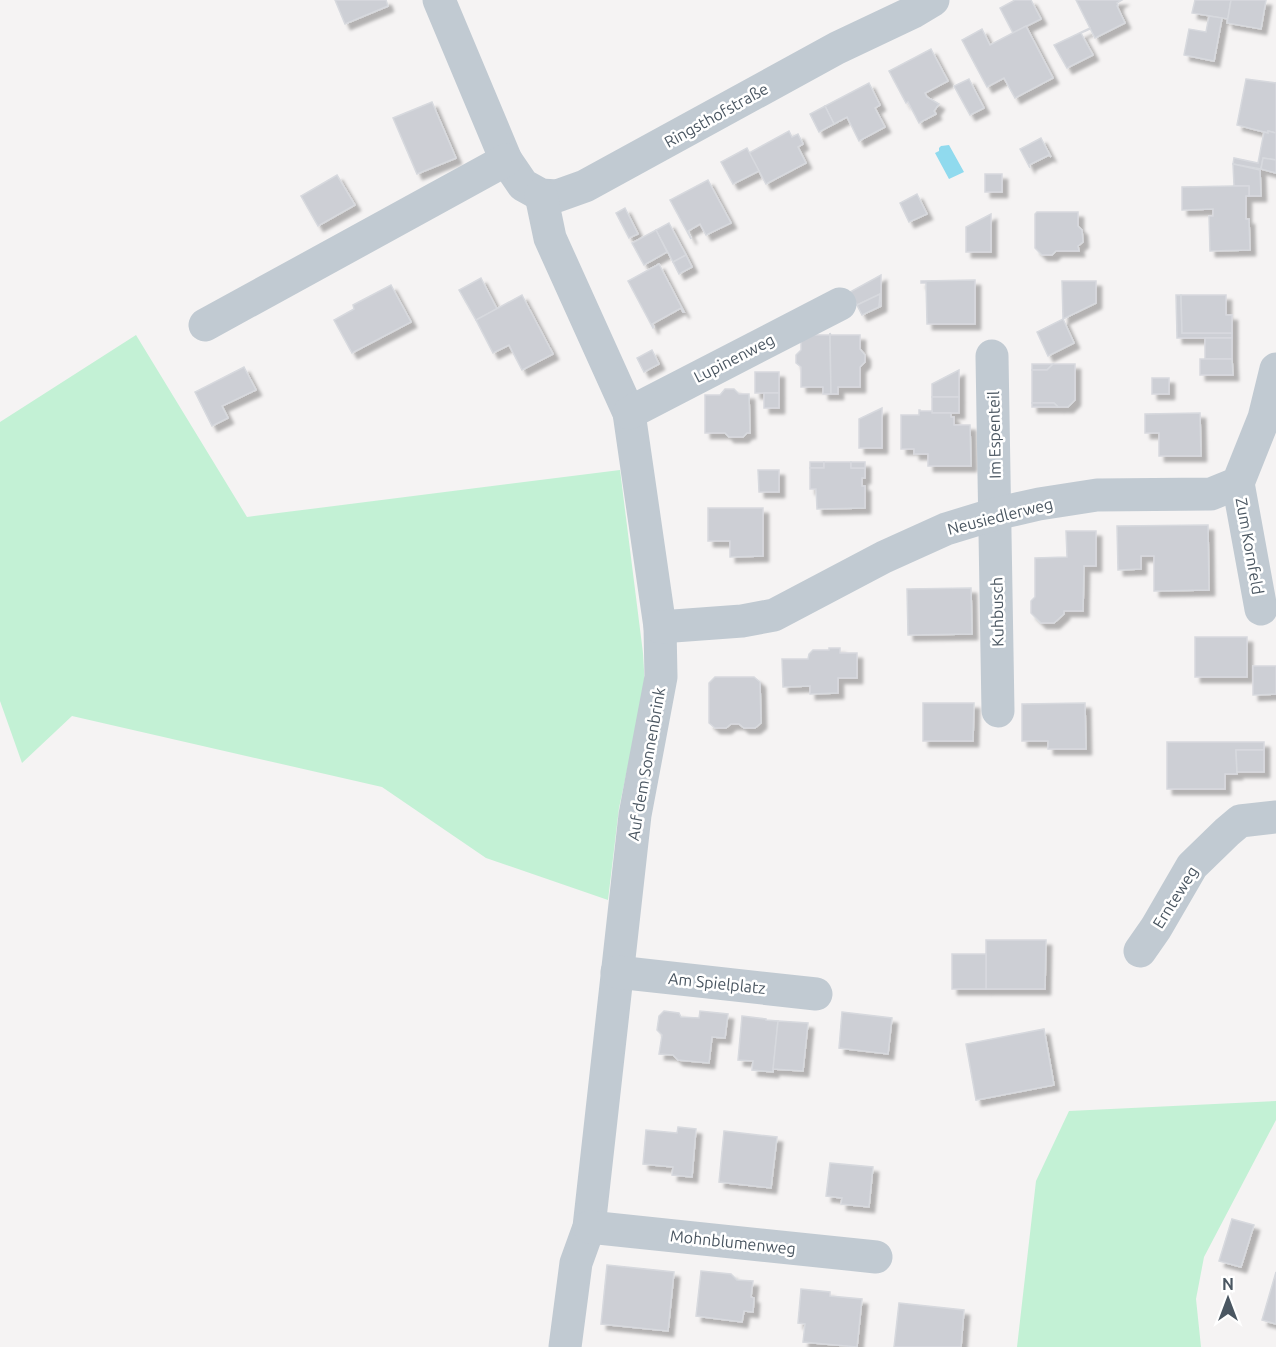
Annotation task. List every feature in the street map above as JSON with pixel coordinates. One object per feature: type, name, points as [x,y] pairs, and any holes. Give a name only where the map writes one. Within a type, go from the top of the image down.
[{"type":"street","points":[[439,0],[506,160],[523,185],[541,195]]},
{"type":"street","name":"Ringsthofstraße","points":[[541,195],[557,196],[585,186],[837,48],[933,0]]},
{"type":"street","points":[[205,324],[506,160]]},
{"type":"street","name":"Auf dem Sonnenbrink","points":[[541,195],[550,238],[629,413],[660,627],[661,676],[635,815],[589,1227],[576,1263],[565,1347]]},
{"type":"street","name":"Lupinenweg","points":[[629,413],[840,304]]},
{"type":"street","name":"Im Espenteil","points":[[992,356],[995,514]]},
{"type":"street","points":[[1238,483],[1264,418],[1276,369]]},
{"type":"street","name":"Neusiedlerweg","points":[[660,627],[742,621],[774,615],[925,538],[995,514],[1097,495],[1210,494],[1238,483]]},
{"type":"street","name":"Zum Kornfeld","points":[[1238,483],[1261,609]]},
{"type":"street","name":"Kuhbusch","points":[[995,514],[998,711]]},
{"type":"street","name":"Ernteweg","points":[[1140,951],[1192,866],[1240,821],[1276,817]]},
{"type":"street","name":"Am Spielplatz","points":[[617,972],[816,994]]},
{"type":"street","name":"Mohnblumenweg","points":[[589,1227],[876,1257]]},
{"type":"green space","points":[[136,335],[247,517],[620,470],[643,653],[645,687],[619,808],[608,900],[486,858],[382,787],[72,716],[22,763],[0,701],[0,422]]},
{"type":"green space","points":[[1276,1101],[1276,1120],[1204,1257],[1196,1299],[1201,1347],[1017,1347],[1036,1181],[1069,1111]]},
{"type":"water","points":[[949,145],[964,172],[949,179],[935,153],[941,146]]},
{"type":"building","points":[[335,0],[386,0],[388,6],[345,24]]},
{"type":"building","points":[[1015,0],[1031,0],[1041,19],[1013,33],[1000,8]]},
{"type":"building","points":[[1076,0],[1122,0],[1117,3],[1117,6],[1125,23],[1095,38]]},
{"type":"building","points":[[1195,0],[1231,0],[1228,19],[1192,13]]},
{"type":"building","points":[[1231,0],[1266,0],[1261,29],[1227,23]]},
{"type":"building","points":[[1209,16],[1222,18],[1214,61],[1184,55],[1189,29],[1206,32]]},
{"type":"building","points":[[1026,26],[1053,78],[1015,98],[1004,78],[987,87],[962,40],[982,29],[990,45]]},
{"type":"building","points":[[1090,28],[1081,33],[1093,55],[1067,68],[1054,45]]},
{"type":"building","points":[[931,49],[948,81],[925,93],[927,97],[939,104],[934,111],[936,114],[919,123],[889,71]]},
{"type":"building","points":[[969,79],[984,108],[970,115],[954,86]]},
{"type":"building","points":[[1246,79],[1276,83],[1276,133],[1237,125]]},
{"type":"building","points":[[869,83],[880,105],[875,108],[885,127],[859,141],[847,117],[834,124],[825,106]]},
{"type":"building","points":[[432,102],[456,158],[417,174],[393,118]]},
{"type":"building","points":[[825,106],[834,124],[819,132],[810,114]]},
{"type":"building","points":[[789,131],[792,137],[798,134],[803,144],[798,147],[806,163],[766,184],[749,153]]},
{"type":"building","points":[[1268,131],[1276,133],[1276,160],[1263,158],[1261,169],[1233,164],[1234,158],[1258,163],[1264,132],[1268,133]]},
{"type":"building","points":[[1041,138],[1051,157],[1049,155],[1029,165],[1030,168],[1020,149]]},
{"type":"building","points":[[747,148],[759,171],[733,184],[721,162]]},
{"type":"building","points":[[1263,158],[1276,160],[1276,173],[1261,169]]},
{"type":"building","points":[[1233,164],[1260,170],[1261,196],[1249,196],[1249,186],[1234,186]]},
{"type":"building","points":[[985,174],[1002,174],[1002,192],[985,192]]},
{"type":"building","points":[[337,175],[355,205],[318,226],[301,196]]},
{"type":"building","points":[[708,180],[731,223],[706,235],[700,224],[688,231],[691,239],[670,200]]},
{"type":"building","points":[[1249,186],[1249,196],[1246,196],[1246,219],[1249,219],[1250,250],[1210,251],[1209,216],[1213,216],[1213,209],[1182,210],[1182,187]]},
{"type":"building","points":[[917,194],[927,214],[909,222],[900,203]]},
{"type":"building","points":[[625,208],[638,234],[629,238],[616,213]]},
{"type":"building","points":[[1037,212],[1078,212],[1078,226],[1082,230],[1083,242],[1078,246],[1079,251],[1056,251],[1052,255],[1042,255],[1035,248],[1035,214]]},
{"type":"building","points":[[991,214],[991,252],[966,252],[966,227]]},
{"type":"building","points":[[669,223],[686,255],[673,262],[656,230]]},
{"type":"building","points":[[656,230],[667,252],[644,265],[632,243]]},
{"type":"building","points":[[686,255],[692,267],[679,274],[673,262]]},
{"type":"building","points":[[659,264],[684,312],[681,308],[652,324],[653,328],[628,281]]},
{"type":"building","points":[[881,275],[881,306],[879,306],[880,294],[857,305],[850,292]]},
{"type":"building","points":[[481,278],[497,309],[476,320],[459,290]]},
{"type":"building","points":[[975,280],[975,324],[927,324],[926,283],[921,283],[921,281]]},
{"type":"building","points":[[1062,281],[1096,281],[1096,303],[1063,319]]},
{"type":"building","points":[[391,285],[411,322],[352,353],[334,320],[354,309],[353,305]]},
{"type":"building","points":[[880,294],[879,306],[881,306],[862,315],[857,305]]},
{"type":"building","points":[[522,295],[553,354],[522,370],[509,345],[493,353],[476,320]]},
{"type":"building","points":[[1176,295],[1181,295],[1182,333],[1232,333],[1232,338],[1177,338]]},
{"type":"building","points":[[1181,295],[1226,295],[1226,315],[1232,315],[1232,333],[1182,333]]},
{"type":"building","points":[[1063,319],[1074,343],[1048,356],[1037,332]]},
{"type":"building","points":[[830,333],[831,394],[823,394],[823,387],[801,387],[801,367],[796,363],[796,355],[801,350],[801,335],[830,335]]},
{"type":"building","points":[[830,333],[831,335],[860,335],[860,349],[865,355],[865,362],[860,367],[860,387],[838,387],[838,394],[831,394]]},
{"type":"building","points":[[1205,338],[1232,338],[1232,359],[1205,359]]},
{"type":"building","points":[[652,350],[659,364],[644,372],[637,358]]},
{"type":"building","points":[[1200,359],[1232,359],[1233,375],[1200,375]]},
{"type":"building","points":[[1032,364],[1053,364],[1047,370],[1032,370]]},
{"type":"building","points":[[1053,364],[1075,364],[1075,400],[1068,407],[1058,407],[1054,403],[1032,403],[1032,370],[1047,370]]},
{"type":"building","points":[[244,367],[256,390],[222,406],[228,418],[212,426],[195,392]]},
{"type":"building","points":[[959,370],[959,397],[932,397],[932,384]]},
{"type":"building","points":[[755,372],[779,372],[779,393],[755,393]]},
{"type":"building","points":[[1152,378],[1169,378],[1169,394],[1152,394]]},
{"type":"building","points":[[725,389],[734,389],[739,394],[749,394],[750,433],[743,437],[729,437],[725,433],[705,433],[705,395],[720,395]]},
{"type":"building","points":[[764,393],[779,393],[779,408],[764,408]]},
{"type":"building","points":[[932,397],[959,397],[959,413],[932,413]]},
{"type":"building","points":[[1032,403],[1054,403],[1058,407],[1032,407]]},
{"type":"building","points":[[882,408],[882,448],[859,448],[859,419]]},
{"type":"building","points":[[919,410],[951,413],[951,417],[954,417],[954,425],[970,425],[971,466],[928,466],[928,454],[914,454],[914,449],[901,449],[901,415],[919,415]]},
{"type":"building","points":[[1200,413],[1201,456],[1159,456],[1159,433],[1145,433],[1145,414]]},
{"type":"building","points":[[810,462],[824,462],[824,468],[810,468]]},
{"type":"building","points":[[824,462],[851,462],[851,468],[865,468],[862,486],[865,486],[865,508],[817,509],[816,489],[810,489],[810,468],[824,468]]},
{"type":"building","points":[[851,462],[865,462],[865,468],[851,468]]},
{"type":"building","points":[[758,470],[779,470],[779,492],[759,492]]},
{"type":"building","points":[[708,508],[763,508],[763,556],[730,557],[730,541],[708,541]]},
{"type":"building","points":[[1208,525],[1209,590],[1154,591],[1154,556],[1141,556],[1141,569],[1118,570],[1117,526]]},
{"type":"building","points":[[1066,531],[1096,531],[1096,566],[1084,566],[1083,611],[1064,611],[1064,614],[1054,623],[1041,623],[1031,613],[1031,601],[1035,597],[1035,558],[1067,557]]},
{"type":"building","points":[[971,588],[972,634],[908,635],[907,589]]},
{"type":"building","points":[[1195,637],[1247,637],[1247,677],[1195,677]]},
{"type":"building","points":[[829,648],[840,648],[840,653],[857,653],[857,678],[838,678],[838,693],[810,694],[810,686],[783,687],[782,659],[808,659],[813,650],[829,650]]},
{"type":"building","points":[[1253,666],[1276,666],[1276,694],[1253,695]]},
{"type":"building","points":[[715,677],[754,677],[760,682],[761,723],[755,728],[744,728],[739,724],[731,724],[726,728],[715,728],[709,723],[709,683]]},
{"type":"building","points":[[923,703],[974,703],[973,741],[923,741]]},
{"type":"building","points":[[1085,703],[1086,749],[1048,749],[1048,741],[1022,741],[1022,704]]},
{"type":"building","points":[[1167,742],[1264,742],[1264,750],[1236,750],[1237,774],[1225,774],[1225,789],[1167,789]]},
{"type":"building","points":[[1236,750],[1264,750],[1264,772],[1237,772]]},
{"type":"building","points":[[986,940],[1046,940],[1045,989],[986,989]]},
{"type":"building","points":[[952,954],[986,954],[986,989],[952,989]]},
{"type":"building","points":[[664,1011],[679,1013],[681,1017],[699,1018],[700,1011],[728,1014],[725,1038],[712,1037],[709,1063],[678,1060],[673,1055],[659,1054],[662,1035],[657,1030],[659,1016]]},
{"type":"building","points":[[842,1012],[892,1018],[888,1054],[839,1048]]},
{"type":"building","points":[[742,1016],[778,1021],[773,1072],[752,1070],[753,1061],[738,1060]]},
{"type":"building","points":[[778,1021],[808,1023],[803,1071],[773,1069]]},
{"type":"building","points":[[1044,1029],[1054,1085],[976,1100],[966,1044]]},
{"type":"building","points":[[678,1127],[696,1129],[692,1177],[672,1175],[673,1167],[643,1164],[646,1130],[677,1133]]},
{"type":"building","points":[[724,1131],[777,1137],[771,1188],[719,1182]]},
{"type":"building","points":[[830,1163],[873,1167],[869,1207],[841,1204],[842,1198],[826,1196]]},
{"type":"building","points":[[1232,1219],[1254,1225],[1241,1267],[1219,1261]]},
{"type":"building","points":[[607,1265],[674,1272],[668,1331],[601,1324]]},
{"type":"building","points":[[701,1271],[731,1274],[737,1280],[753,1281],[751,1297],[754,1298],[753,1312],[744,1311],[742,1322],[696,1316]]},
{"type":"building","points":[[1276,1272],[1276,1324],[1262,1320]]},
{"type":"building","points":[[801,1289],[830,1292],[830,1296],[862,1299],[857,1347],[803,1342],[805,1324],[798,1323]]},
{"type":"building","points":[[899,1303],[964,1310],[961,1347],[894,1347]]}]
